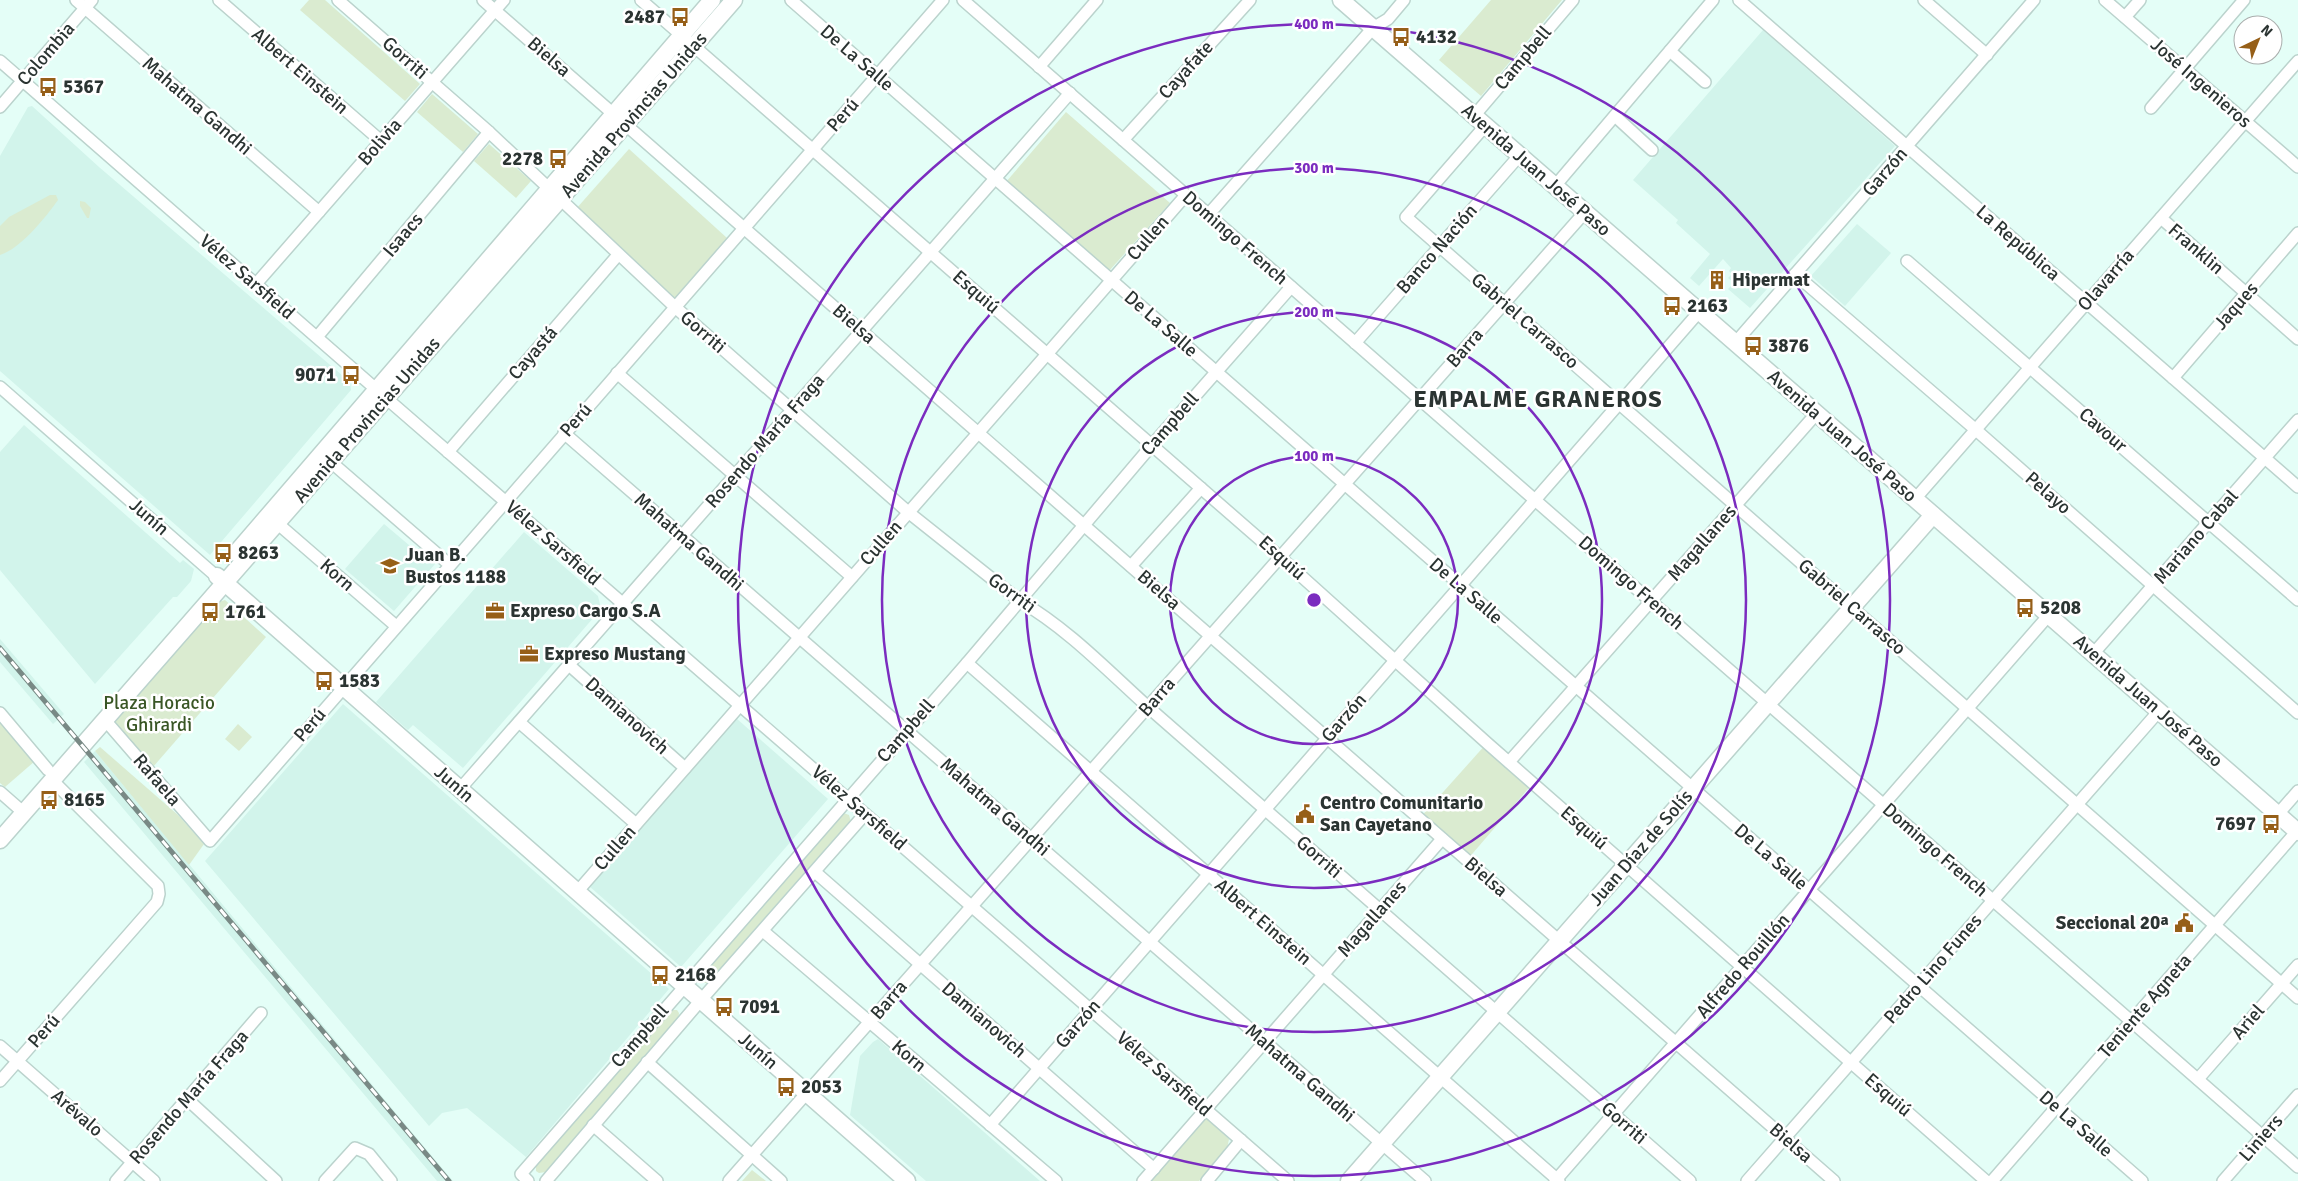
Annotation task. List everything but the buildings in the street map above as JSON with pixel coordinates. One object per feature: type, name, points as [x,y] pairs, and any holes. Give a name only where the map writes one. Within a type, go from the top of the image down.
[{"type":"main road","name":"Avenida Provincias Unidas","points":[[687,41],[712,0]]},
{"type":"main road","name":"Avenida Provincias Unidas","points":[[0,840],[20,809],[687,41],[734,0]]},
{"type":"main road","name":"Avenida Juan José Paso","points":[[1341,0],[2298,832]]},
{"type":"main road","name":"Avenida Provincias Unidas","points":[[50,775],[105,720],[221,579],[277,523],[331,462],[382,394]]},
{"type":"main road","name":"Juan Díaz de Solís","points":[[1349,1181],[1933,515]]},
{"type":"main road","name":"Junín","points":[[221,579],[907,1181]]},
{"type":"main road","name":"Avenida Provincias Unidas","points":[[0,825],[20,809]]},
{"type":"street","name":"Mahatma Gandhi","points":[[76,0],[89,4],[319,212]]},
{"type":"street","name":"Albert Einstein","points":[[219,0],[381,141]]},
{"type":"street","name":"Gorriti","points":[[338,0],[489,132],[675,307],[908,512],[1020,601],[1040,612],[1071,637],[1265,810],[1690,1181]]},
{"type":"street","name":"Bielsa","points":[[483,0],[1834,1181]]},
{"type":"street","name":"Bolivia","points":[[256,284],[504,0]]},
{"type":"street","name":"Esquiú","points":[[640,0],[1280,557],[1509,762],[1986,1181]]},
{"type":"street","name":"De La Salle","points":[[791,0],[2142,1181]]},
{"type":"street","name":"Perú","points":[[210,840],[943,0]]},
{"type":"street","name":"Domingo French","points":[[963,0],[2298,1167]]},
{"type":"street","points":[[1039,67],[1097,0]]},
{"type":"street","name":"Cayafate","points":[[1123,140],[1250,0]]},
{"type":"street","points":[[1208,215],[1373,28],[1388,18],[1404,0]]},
{"type":"street","name":"Campbell","points":[[1406,217],[1573,0]]},
{"type":"street","points":[[1555,186],[1713,0]]},
{"type":"street","name":"La República","points":[[1739,0],[2298,487]]},
{"type":"street","points":[[1924,0],[1987,55]]},
{"type":"street","name":"Garzón","points":[[1735,343],[2034,0]]},
{"type":"street","name":"José Ingenieros","points":[[2105,0],[2298,167]]},
{"type":"street","points":[[2125,17],[2140,0]]},
{"type":"street","points":[[2151,108],[2244,0]]},
{"type":"street","name":"Colombia","points":[[0,107],[89,4]]},
{"type":"street","points":[[1670,51],[1706,82]]},
{"type":"street","name":"Vélez Sarsfield","points":[[0,61],[1288,1181]]},
{"type":"street","name":"Olavarría","points":[[1915,500],[2298,61]]},
{"type":"street","name":"Rosendo María Fraga","points":[[460,790],[1070,94]]},
{"type":"street","points":[[1614,116],[1652,150]]},
{"type":"street","name":"Isaacs","points":[[317,338],[489,132]]},
{"type":"street","name":"Banco Nación","points":[[1355,343],[1520,156]]},
{"type":"street","name":"Cullen","points":[[577,892],[1186,195]]},
{"type":"street","name":"Barra","points":[[729,1181],[1585,212]]},
{"type":"street","name":"Gabriel Carrasco","points":[[1406,217],[2298,998]]},
{"type":"street","name":"Franklin","points":[[2161,218],[2298,338]]},
{"type":"street","name":"Jaques","points":[[2174,378],[2298,233]]},
{"type":"street","name":"Cayastá","points":[[448,452],[618,255]]},
{"type":"street","name":"Cavour","points":[[1907,261],[2298,600]]},
{"type":"street","name":"Pelayo","points":[[1795,274],[1976,430],[2298,714]]},
{"type":"street","name":"Campbell","points":[[524,1177],[684,985],[1020,601],[1152,445],[1291,286]]},
{"type":"street","name":"Garzón","points":[[990,1125],[1699,312]]},
{"type":"street","points":[[617,373],[852,577]]},
{"type":"street","name":"Junín","points":[[0,386],[221,579]]},
{"type":"street","name":"Magallanes","points":[[1509,762],[1816,414]]},
{"type":"street","name":"Mariano Cabal","points":[[2093,654],[2298,420]]},
{"type":"street","name":"Mahatma Gandhi","points":[[564,433],[1424,1181]]},
{"type":"street","points":[[331,462],[450,565]]},
{"type":"street","points":[[1130,566],[1200,488]]},
{"type":"street","name":"Korn","points":[[277,523],[396,626]]},
{"type":"street","name":"Alfredo Rouillón","points":[[1557,1180],[2048,615]]},
{"type":"street","name":"Albert Einstein","points":[[967,662],[1557,1180]]},
{"type":"street","name":"Damianovich","points":[[569,665],[685,768]]},
{"type":"street","name":"Pedro Lino Funes","points":[[1747,1181],[2159,711]]},
{"type":"street","points":[[0,713],[50,775]]},
{"type":"street","name":"Rafaela","points":[[105,720],[210,840]]},
{"type":"street","points":[[519,722],[636,824]]},
{"type":"street","name":"Perú","points":[[0,1081],[157,902],[159,894],[158,886],[50,775]]},
{"type":"street","points":[[2278,814],[2298,791]]},
{"type":"street","points":[[0,792],[20,809]]},
{"type":"street","name":"Campbell","points":[[546,1181],[647,1062],[865,814]]},
{"type":"street","name":"Teniente Agneta","points":[[1992,1181],[2298,832]]},
{"type":"street","name":"Magallanes","points":[[1143,1181],[1442,838]]},
{"type":"street","name":"Damianovich","points":[[815,872],[1154,1169]]},
{"type":"street","name":"Korn","points":[[763,931],[1056,1181]]},
{"type":"street","name":"Ariel","points":[[2198,1079],[2298,965]]},
{"type":"street","name":"Rosendo María Fraga","points":[[116,1181],[261,1013]]},
{"type":"street","name":"Arévalo","points":[[0,1046],[154,1181]]},
{"type":"street","points":[[647,1062],[781,1181]]},
{"type":"street","name":"Liniers","points":[[2223,1181],[2298,1096]]},
{"type":"street","points":[[187,1099],[276,1181]]},
{"type":"street","points":[[593,1125],[657,1181]]},
{"type":"street","points":[[1206,1181],[1241,1140]]},
{"type":"street","points":[[325,1181],[355,1148],[369,1154],[391,1181]]},
{"type":"shaded area","points":[[1763,30],[1895,146],[1750,308],[1728,289],[1734,283],[1728,278],[1732,274],[1729,271],[1731,268],[1723,259],[1699,286],[1690,278],[1710,254],[1676,223],[1678,220],[1633,180]]},
{"type":"shaded area","points":[[32,106],[99,167],[350,382],[351,390],[210,555],[0,371],[0,156],[28,107]]},
{"type":"shaded area","points":[[1857,224],[1891,253],[1845,306],[1811,276]]},
{"type":"shaded area","points":[[24,425],[180,563],[183,560],[194,569],[191,581],[177,597],[173,597],[95,684],[0,570],[0,452]]},
{"type":"shaded area","name":"Juan B. Bustos 1188","points":[[384,524],[416,551],[419,548],[435,564],[394,611],[345,569]]},
{"type":"shaded area","points":[[524,532],[598,596],[601,609],[463,768],[413,725],[408,730],[376,702]]},
{"type":"shaded area","points":[[0,639],[64,714],[53,724],[0,662]]},
{"type":"shaded area","points":[[343,704],[669,989],[526,1157],[467,1108],[442,1113],[429,1126],[205,861]]},
{"type":"shaded area","points":[[736,718],[828,799],[681,967],[589,886]]},
{"type":"shaded area","points":[[95,751],[453,1181],[437,1181],[84,762]]},
{"type":"shaded area","points":[[878,1039],[1040,1181],[926,1181],[850,1115],[860,1056]]},
{"type":"green space","points":[[309,0],[325,0],[420,84],[405,101],[300,10]]},
{"type":"green space","points":[[1491,0],[1562,0],[1481,96],[1439,60]]},
{"type":"green space","points":[[432,94],[478,134],[463,152],[417,112]]},
{"type":"green space","points":[[1066,112],[1170,203],[1109,271],[1006,182]]},
{"type":"green space","points":[[489,144],[531,181],[516,198],[474,161]]},
{"type":"green space","points":[[629,149],[727,238],[675,300],[576,209]]},
{"type":"green space","points":[[50,195],[56,195],[58,200],[47,215],[16,246],[0,255],[0,226],[9,217]]},
{"type":"green space","points":[[80,201],[85,202],[91,208],[89,218],[87,218],[80,206]]},
{"type":"green space","name":"Plaza Horacio Ghirardi","points":[[225,600],[266,637],[153,767],[112,720],[215,603]]},
{"type":"green space","points":[[0,718],[35,761],[5,787],[0,783]]},
{"type":"green space","points":[[238,724],[252,737],[239,751],[225,739]]},
{"type":"green space","points":[[1487,743],[1533,783],[1467,860],[1419,819]]},
{"type":"green space","points":[[100,747],[178,815],[204,844],[189,865],[95,751]]},
{"type":"green space","points":[[841,812],[849,815],[851,822],[708,984],[703,982],[700,975]]},
{"type":"green space","points":[[670,1010],[677,1010],[679,1013],[678,1021],[546,1172],[539,1173],[536,1171],[536,1165]]},
{"type":"green space","points":[[1205,1119],[1209,1120],[1229,1139],[1227,1149],[1199,1181],[1149,1181]]},
{"type":"green space","points":[[752,1170],[766,1181],[742,1181]]},
{"type":"railway","points":[[0,648],[449,1181]]},
{"type":"place","name":"2487","points":[[680,17]]},
{"type":"place","name":"4132","points":[[1401,37]]},
{"type":"place","name":"5367","points":[[48,87]]},
{"type":"place","name":"2278","points":[[558,159]]},
{"type":"place","name":"Hipermat","points":[[1717,280]]},
{"type":"place","name":"2163","points":[[1672,306]]},
{"type":"place","name":"3876","points":[[1753,346]]},
{"type":"place","name":"9071","points":[[351,375]]},
{"type":"place","name":"8263","points":[[223,553]]},
{"type":"place","name":"Juan B. Bustos 1188","points":[[390,566]]},
{"type":"place","name":"5208","points":[[2025,608]]},
{"type":"place","name":"Expreso Cargo S.A","points":[[495,611]]},
{"type":"place","name":"1761","points":[[210,612]]},
{"type":"place","name":"Expreso Mustang","points":[[529,654]]},
{"type":"place","name":"1583","points":[[324,681]]},
{"type":"place","name":"8165","points":[[49,800]]},
{"type":"place","name":"Centro Comunitario San Cayetano","points":[[1305,814]]},
{"type":"place","name":"7697","points":[[2271,824]]},
{"type":"place","name":"Seccional 20ª","points":[[2184,923]]},
{"type":"place","name":"2168","points":[[660,975]]},
{"type":"place","name":"7091","points":[[724,1007]]},
{"type":"place","name":"2053","points":[[786,1087]]},
{"type":"district","name":"EMPALME GRANEROS","points":[[1538,399]]}]
